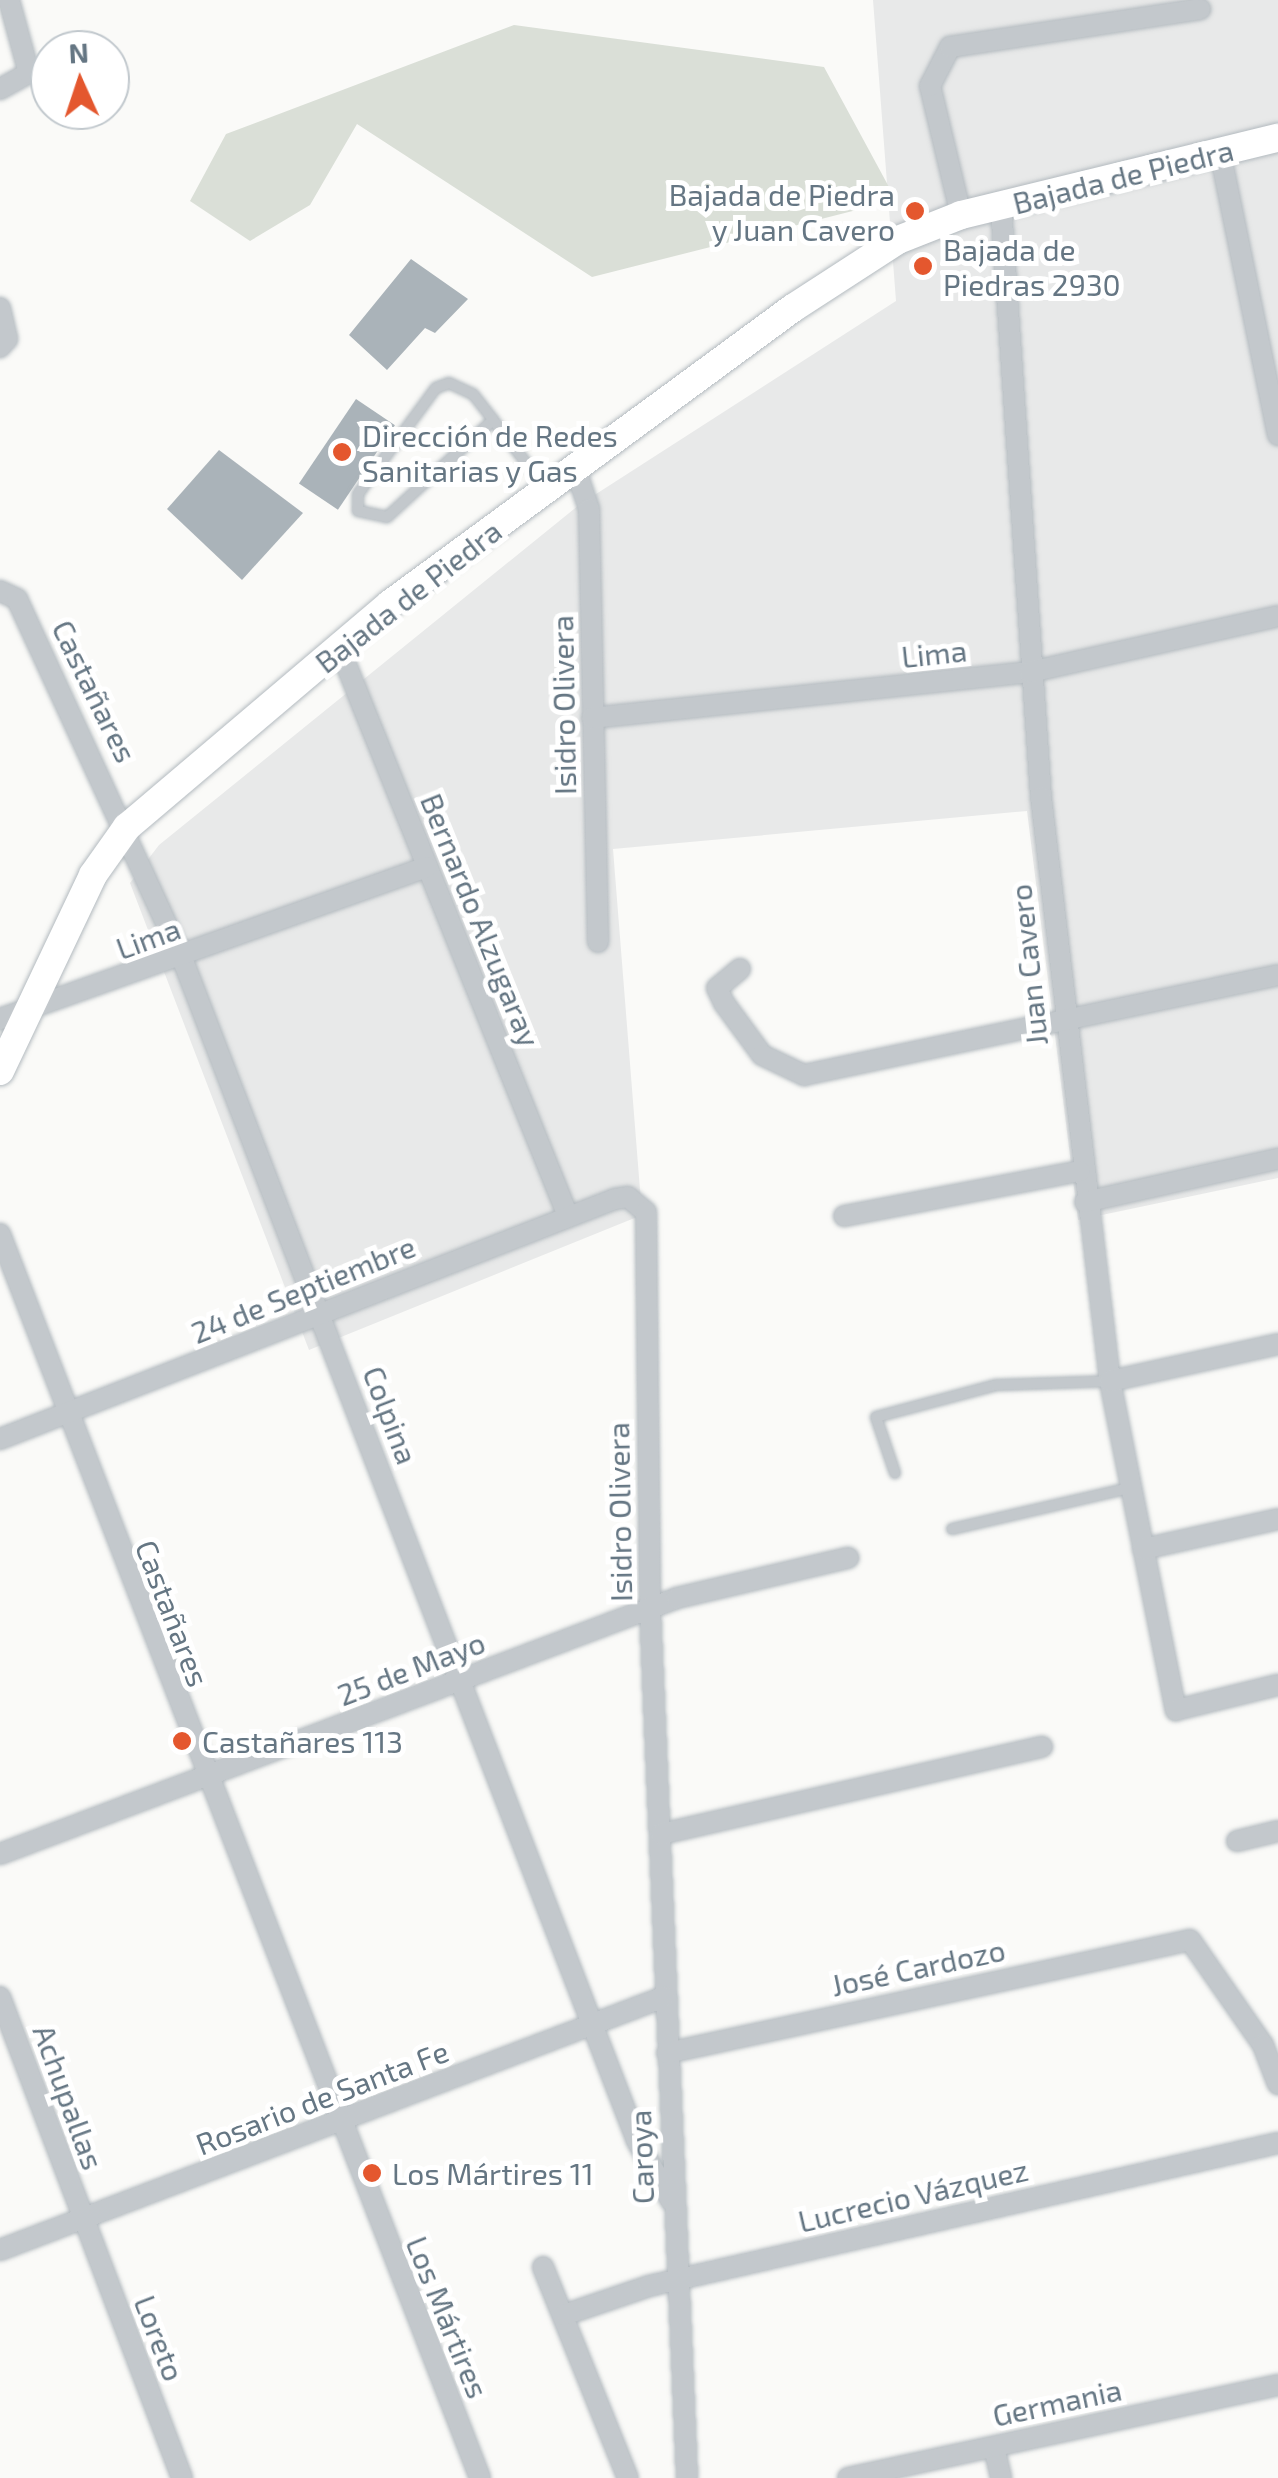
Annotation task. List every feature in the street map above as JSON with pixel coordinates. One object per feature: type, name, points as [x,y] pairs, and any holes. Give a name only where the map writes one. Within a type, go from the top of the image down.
[{"type":"main road","name":"Bajada de Piedra","points":[[0,1071],[14,1016],[93,875],[126,827],[339,646],[848,270],[961,215],[1278,138]]},
{"type":"street","points":[[0,89],[29,73],[9,0]]},
{"type":"street","points":[[961,215],[930,86],[950,48],[1200,9]]},
{"type":"street","points":[[1220,152],[1278,435]]},
{"type":"street","name":"Juan Cavero","points":[[1001,206],[1030,672],[1064,1021],[1080,1171],[1110,1381],[1130,1488],[1176,1710],[1278,1686]]},
{"type":"street","points":[[0,308],[6,339],[0,347]]},
{"type":"street","name":"Isidro Olivera","points":[[576,470],[589,509],[598,942]]},
{"type":"street","name":"Castañares","points":[[0,591],[17,599],[126,827]]},
{"type":"street","name":"Lima","points":[[592,718],[1030,672],[1278,616]]},
{"type":"street","name":"Bernardo Alzugaray","points":[[339,646],[568,1216]]},
{"type":"street","name":"Colpina","points":[[126,827],[182,958],[637,2141],[673,2203]]},
{"type":"street","name":"Lima","points":[[14,1016],[427,867]]},
{"type":"street","points":[[740,969],[718,988],[724,1003],[762,1055],[804,1075],[1278,975]]},
{"type":"street","points":[[1085,1202],[1278,1159]]},
{"type":"street","points":[[844,1216],[1080,1171]]},
{"type":"street","name":"Isidro Olivera","points":[[628,1197],[646,1212],[650,1608],[661,1834]]},
{"type":"street","name":"24 de Septiembre","points":[[0,1439],[568,1216],[628,1197]]},
{"type":"street","name":"Castañares","points":[[0,1234],[65,1415],[338,2123]]},
{"type":"street","points":[[1110,1381],[1278,1344]]},
{"type":"street","points":[[1142,1549],[1278,1519]]},
{"type":"street","name":"25 de Mayo","points":[[0,1854],[650,1608],[848,1558]]},
{"type":"street","points":[[661,1834],[1042,1746]]},
{"type":"street","points":[[1238,1841],[1278,1832]]},
{"type":"street","name":"Caroya","points":[[661,1834],[664,1998],[687,2478]]},
{"type":"street","name":"José Cardozo","points":[[667,2053],[1182,1940],[1198,1944],[1263,2044],[1278,2084]]},
{"type":"street","name":"Achupallas","points":[[0,1997],[82,2219]]},
{"type":"street","name":"Rosario de Santa Fe","points":[[0,2250],[664,1998]]},
{"type":"street","name":"Los Mártires","points":[[338,2123],[480,2478]]},
{"type":"street","name":"Lucrecio Vázquez","points":[[564,2314],[678,2280],[1278,2143]]},
{"type":"street","name":"Loreto","points":[[82,2219],[182,2478]]},
{"type":"street","points":[[543,2267],[628,2478]]},
{"type":"street","name":"Germania","points":[[848,2478],[1278,2385]]},
{"type":"street","points":[[994,2446],[1001,2478]]},
{"type":"lane","points":[[492,420],[387,516],[358,511],[358,494],[436,388],[460,386],[492,420],[548,490]]},
{"type":"lane","points":[[895,1473],[876,1417],[996,1385],[1110,1381]]},
{"type":"lane","points":[[952,1529],[1130,1488]]},
{"type":"shaded area","points":[[873,0],[1278,0],[1278,1178],[1078,1220],[1027,811],[613,849],[642,1215],[309,1350],[130,883],[159,845],[579,505],[896,301]]},
{"type":"shaded area","points":[[514,25],[824,67],[896,200],[592,277],[357,124],[310,205],[250,241],[190,201],[226,134]]},
{"type":"building","points":[[411,259],[468,299],[435,333],[425,328],[387,370],[349,335]]},
{"type":"building","name":"Dirección de Redes Sanitarias y Gas","points":[[356,399],[395,425],[338,510],[299,484]]},
{"type":"building","points":[[219,450],[303,513],[242,580],[167,509]]},
{"type":"place","name":"Bajada de Piedra y Juan Cavero","points":[[915,211]]},
{"type":"place","name":"Bajada de Piedras 2930","points":[[923,266]]},
{"type":"place","name":"Dirección de Redes Sanitarias y Gas","points":[[342,452]]},
{"type":"place","name":"Castañares 113","points":[[182,1741]]},
{"type":"place","name":"Los Mártires 11","points":[[372,2173]]}]
